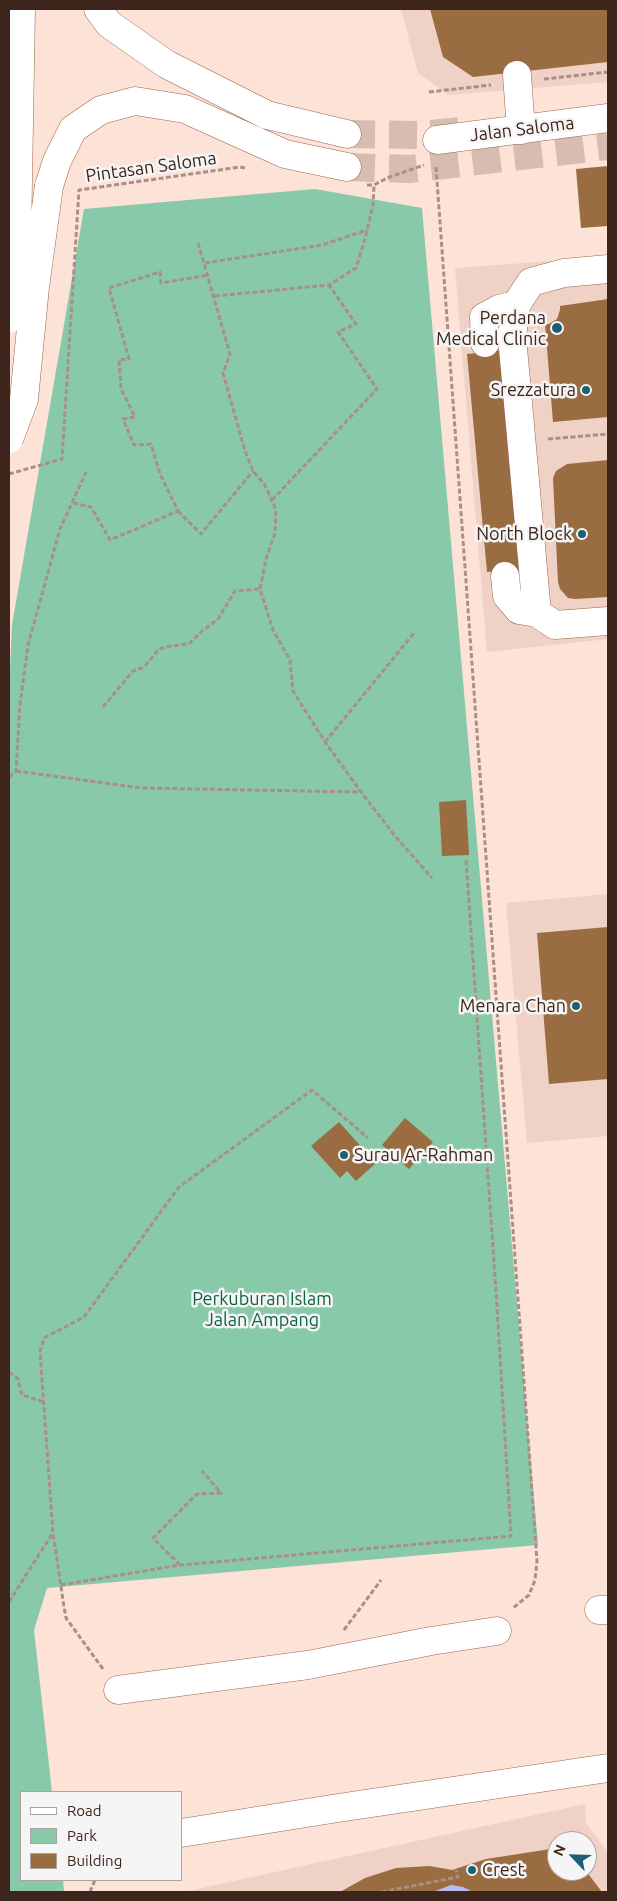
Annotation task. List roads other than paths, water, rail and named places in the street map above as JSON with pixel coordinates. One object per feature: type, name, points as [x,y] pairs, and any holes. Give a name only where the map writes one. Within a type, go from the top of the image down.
[{"type":"main road","points":[[9,319],[17,238],[21,9]]},
{"type":"main road","points":[[98,9],[110,24],[166,64],[266,115],[347,134]]},
{"type":"main road","points":[[517,75],[521,130]]},
{"type":"main road","points":[[9,439],[24,399],[35,287],[49,186],[57,161],[72,129],[101,110],[135,100],[185,109],[285,154],[357,176]]},
{"type":"main road","name":"Jalan Saloma","points":[[436,151],[521,130],[608,118]]},
{"type":"main road","points":[[537,613],[512,336],[516,305],[531,282],[564,273],[608,270]]},
{"type":"main road","points":[[485,343],[484,317],[499,309],[516,305]]},
{"type":"main road","points":[[506,576],[507,596],[520,610],[537,613],[555,625],[608,621]]},
{"type":"main road","points":[[118,1690],[320,1663],[497,1631]]},
{"type":"main road","points":[[182,1833],[608,1768]]},
{"type":"water","points":[[451,1885],[463,1887],[473,1892],[433,1892]]},
{"type":"tunnel","points":[[347,134],[419,135],[461,131]]},
{"type":"tunnel","points":[[347,167],[409,169],[608,146]]},
{"type":"place","name":"Perdana Medical Clinic","points":[[557,328]]},
{"type":"place","name":"Srezzatura","points":[[586,390]]},
{"type":"place","name":"North Block","points":[[582,534]]},
{"type":"place","name":"Menara Chan","points":[[576,1006]]},
{"type":"place","name":"Surau Ar-Rahman","points":[[344,1155]]},
{"type":"place","name":"Crest","points":[[472,1870]]},
{"type":"park label","name":"Perkuburan Islam Jalan Ampang","points":[[262,1309]]}]
